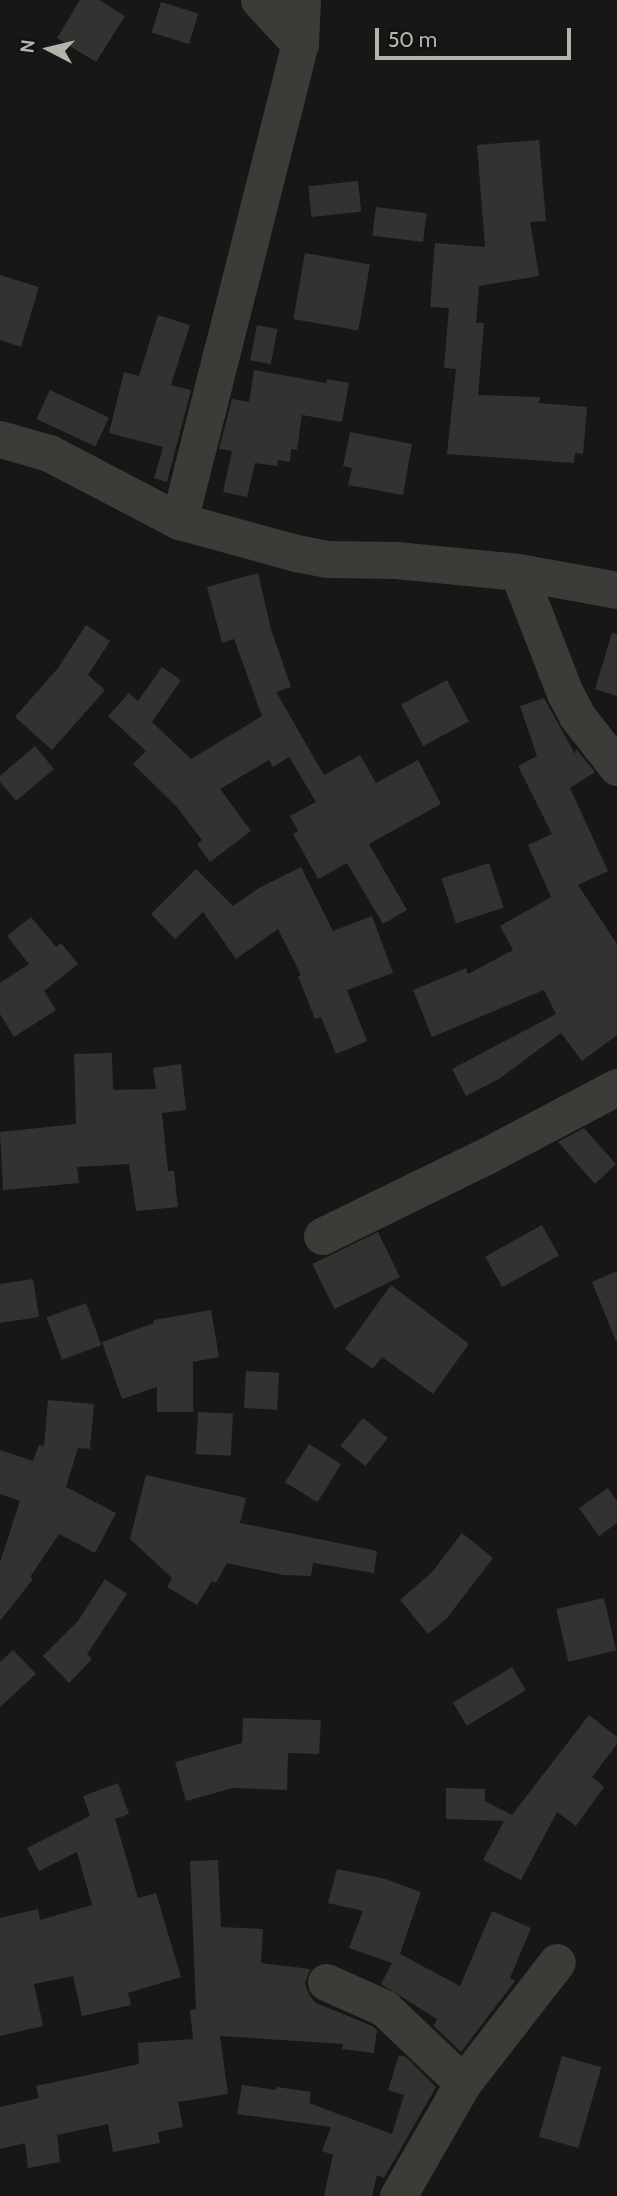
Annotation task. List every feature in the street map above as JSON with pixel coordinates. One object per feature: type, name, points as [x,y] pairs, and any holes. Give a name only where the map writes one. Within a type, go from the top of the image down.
[{"type":"street","points":[[259,0],[300,44]]},
{"type":"street","points":[[179,521],[300,44],[302,0]]},
{"type":"street","points":[[0,439],[49,453],[179,521],[327,559],[396,561],[518,572],[617,590]]},
{"type":"street","points":[[518,572],[577,716],[617,767]]},
{"type":"street","points":[[322,1236],[486,1156],[617,1087]]},
{"type":"street","points":[[398,2196],[463,2083],[557,1962]]},
{"type":"street","points":[[326,1982],[384,2008],[463,2083]]},
{"type":"building","points":[[80,0],[99,0],[125,16],[96,62],[57,38]]},
{"type":"building","points":[[161,2],[198,13],[189,44],[152,33]]},
{"type":"building","points":[[539,140],[546,221],[530,222],[539,276],[479,286],[476,323],[484,323],[478,395],[540,397],[539,403],[587,407],[583,454],[575,453],[574,463],[447,454],[456,369],[444,368],[449,308],[430,307],[435,243],[485,247],[477,145]]},
{"type":"building","points":[[358,181],[361,212],[312,217],[308,186]]},
{"type":"building","points":[[376,207],[427,213],[423,242],[372,236]]},
{"type":"building","points":[[305,253],[370,264],[358,330],[293,319]]},
{"type":"building","points":[[0,275],[39,287],[21,347],[0,340]]},
{"type":"building","points":[[158,315],[190,325],[171,385],[191,390],[167,482],[154,478],[163,447],[109,433],[124,372],[139,376]]},
{"type":"building","points":[[257,325],[278,329],[271,364],[250,360]]},
{"type":"building","points":[[254,370],[326,383],[327,379],[349,383],[342,422],[302,415],[297,450],[291,449],[290,462],[278,460],[277,466],[255,463],[247,497],[223,492],[232,451],[219,449],[232,399],[249,402]]},
{"type":"building","points":[[50,390],[109,417],[95,446],[36,419]]},
{"type":"building","points":[[350,432],[412,444],[403,495],[348,485],[352,468],[343,466]]},
{"type":"building","points":[[258,573],[271,629],[291,687],[276,692],[324,775],[360,755],[376,783],[418,760],[441,804],[369,844],[407,910],[383,924],[347,863],[318,879],[293,834],[298,831],[290,816],[316,802],[289,757],[273,767],[269,760],[220,789],[251,831],[210,862],[197,844],[202,840],[176,806],[133,764],[146,751],[108,716],[129,693],[138,701],[162,667],[181,680],[152,722],[191,759],[262,716],[234,639],[222,643],[207,587]]},
{"type":"building","points":[[86,625],[110,641],[88,675],[105,690],[52,750],[15,717],[58,668]]},
{"type":"building","points":[[612,633],[617,634],[617,696],[595,689]]},
{"type":"building","points":[[447,680],[469,721],[423,746],[401,704]]},
{"type":"building","points":[[544,698],[575,754],[576,749],[595,772],[570,788],[608,871],[578,885],[617,944],[617,1035],[582,1061],[561,1033],[499,1079],[466,1096],[452,1069],[556,1014],[544,990],[432,1037],[413,990],[466,968],[468,974],[513,950],[500,926],[551,897],[528,845],[552,834],[518,766],[537,756],[520,706]]},
{"type":"building","points":[[35,746],[54,769],[16,801],[0,782],[0,776]]},
{"type":"building","points":[[489,863],[504,908],[456,923],[441,878]]},
{"type":"building","points":[[301,867],[333,931],[372,916],[393,973],[347,990],[367,1041],[336,1054],[321,1017],[315,1019],[298,976],[301,975],[278,929],[236,959],[203,912],[175,939],[151,914],[196,869],[233,906],[259,888]]},
{"type":"building","points":[[31,917],[56,947],[61,943],[78,964],[44,991],[56,1010],[14,1037],[0,1014],[0,983],[29,964],[7,936]]},
{"type":"building","points":[[112,1053],[113,1090],[156,1089],[153,1068],[181,1064],[186,1110],[162,1113],[168,1171],[174,1171],[178,1207],[136,1211],[129,1164],[77,1167],[79,1183],[3,1190],[0,1132],[76,1124],[74,1054]]},
{"type":"building","points":[[584,1128],[616,1164],[595,1184],[558,1142]]},
{"type":"building","points":[[542,1225],[559,1256],[502,1287],[485,1257]]},
{"type":"building","points":[[378,1232],[400,1277],[334,1309],[312,1264]]},
{"type":"building","points":[[617,1271],[617,1341],[616,1341],[592,1282]]},
{"type":"building","points":[[33,1279],[39,1317],[0,1323],[0,1284]]},
{"type":"building","points":[[391,1285],[469,1344],[433,1394],[382,1357],[373,1369],[345,1349]]},
{"type":"building","points":[[86,1303],[101,1345],[62,1360],[47,1317]]},
{"type":"building","points":[[211,1310],[219,1357],[193,1362],[193,1412],[157,1412],[157,1387],[122,1399],[102,1342],[154,1323],[154,1320]]},
{"type":"building","points":[[246,1371],[279,1373],[277,1410],[244,1408]]},
{"type":"building","points":[[48,1400],[94,1404],[90,1449],[78,1448],[66,1487],[116,1513],[95,1553],[59,1534],[30,1577],[33,1579],[0,1621],[0,1562],[20,1501],[0,1494],[0,1450],[33,1461],[39,1445],[44,1446]]},
{"type":"building","points":[[198,1412],[233,1414],[231,1456],[196,1454]]},
{"type":"building","points":[[363,1418],[388,1438],[365,1466],[340,1446]]},
{"type":"building","points":[[309,1444],[341,1464],[317,1502],[285,1482]]},
{"type":"building","points":[[146,1475],[246,1498],[240,1523],[377,1551],[374,1573],[313,1563],[311,1576],[283,1575],[227,1563],[216,1583],[212,1581],[197,1605],[167,1587],[172,1578],[130,1539]]},
{"type":"building","points":[[608,1488],[617,1501],[617,1523],[599,1536],[579,1508]]},
{"type":"building","points":[[462,1533],[493,1558],[447,1618],[428,1634],[400,1600],[432,1572]]},
{"type":"building","points":[[105,1579],[127,1594],[87,1654],[92,1659],[69,1683],[43,1656],[78,1621]]},
{"type":"building","points":[[604,1598],[616,1651],[568,1662],[556,1609]]},
{"type":"building","points":[[13,1650],[36,1674],[0,1707],[0,1662]]},
{"type":"building","points":[[512,1667],[526,1690],[467,1726],[453,1703]]},
{"type":"building","points":[[589,1715],[617,1737],[617,1744],[592,1777],[604,1787],[576,1826],[557,1812],[521,1880],[483,1860],[504,1821],[446,1819],[446,1788],[485,1789],[485,1801],[512,1815]]},
{"type":"building","points":[[243,1718],[321,1720],[319,1754],[288,1753],[287,1790],[233,1788],[186,1801],[175,1762],[242,1743]]},
{"type":"building","points":[[118,1783],[129,1814],[115,1819],[138,1898],[156,1893],[181,1977],[128,1993],[131,2005],[82,2016],[73,1976],[34,1984],[43,2026],[0,2036],[0,1918],[38,1909],[40,1920],[92,1905],[77,1852],[39,1871],[27,1848],[90,1816],[83,1796]]},
{"type":"building","points":[[218,1860],[221,1927],[263,1929],[261,1963],[310,1969],[305,1983],[309,1995],[316,2003],[377,2030],[374,2053],[342,2049],[343,2044],[220,2036],[228,2094],[178,2102],[183,2127],[158,2132],[160,2143],[113,2152],[108,2124],[57,2135],[60,2162],[28,2168],[25,2143],[0,2149],[0,2107],[39,2098],[36,2086],[139,2064],[138,2043],[193,2039],[190,2010],[196,2009],[190,1861]]},
{"type":"building","points":[[337,1869],[382,1878],[421,1892],[400,1954],[460,1986],[492,1911],[531,1928],[510,1978],[515,1981],[461,2052],[434,2026],[437,2019],[381,1984],[392,1963],[349,1948],[363,1911],[328,1903]]},
{"type":"building","points":[[399,2055],[406,2057],[436,2087],[384,2178],[377,2175],[372,2196],[324,2196],[333,2155],[322,2151],[331,2127],[237,2114],[242,2085],[276,2090],[277,2087],[311,2092],[309,2103],[392,2134],[404,2095],[388,2090]]},
{"type":"building","points":[[562,2056],[601,2067],[578,2148],[539,2137]]}]
